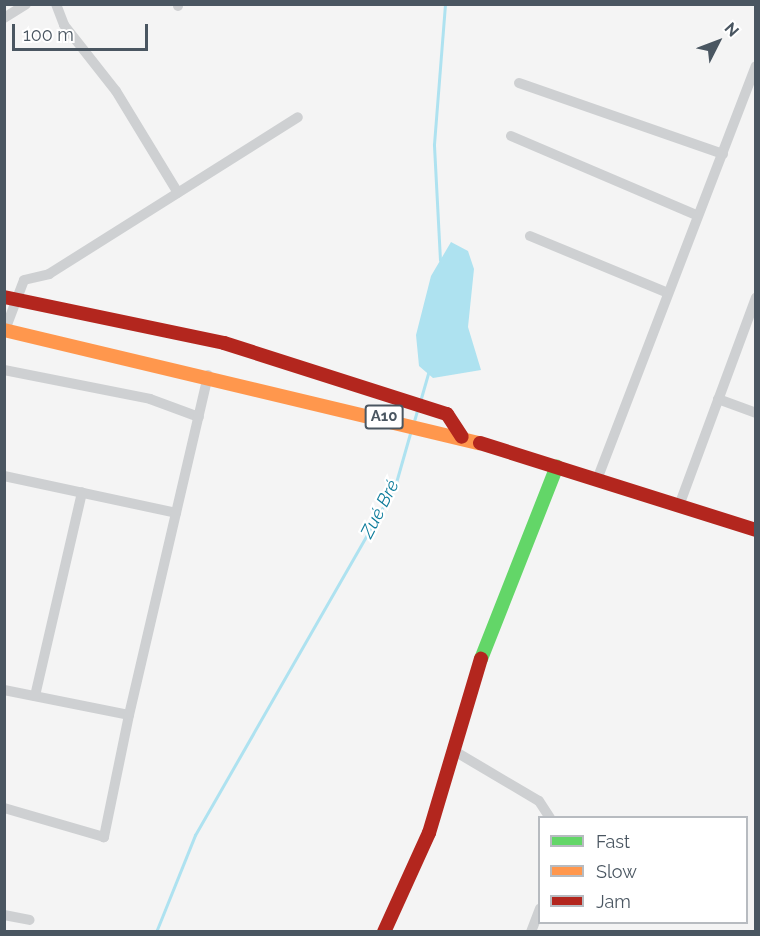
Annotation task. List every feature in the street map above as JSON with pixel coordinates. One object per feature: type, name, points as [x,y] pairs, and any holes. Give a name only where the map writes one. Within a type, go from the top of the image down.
[{"type":"street","points":[[4,18],[26,4]]},
{"type":"street","points":[[56,4],[64,25],[116,91],[178,193]]},
{"type":"street","points":[[598,477],[696,215],[752,86],[756,66]]},
{"type":"street","points":[[519,83],[723,154]]},
{"type":"street","points":[[5,330],[9,298],[24,280],[49,274],[298,117]]},
{"type":"street","points":[[511,136],[696,215]]},
{"type":"street","points":[[530,236],[666,292]]},
{"type":"street","points":[[9,298],[224,343],[447,414],[462,437]]},
{"type":"street","points":[[680,502],[718,399],[752,320],[756,298]]},
{"type":"street","name":"A10","points":[[5,330],[208,375],[462,437],[680,502],[756,530]]},
{"type":"street","points":[[4,370],[150,399],[199,417]]},
{"type":"street","points":[[4,808],[104,837],[129,715],[208,375]]},
{"type":"street","points":[[718,399],[756,413]]},
{"type":"street","points":[[384,932],[429,832],[456,752],[492,622],[557,466]]},
{"type":"street","points":[[4,476],[176,513]]},
{"type":"street","points":[[35,696],[82,492]]},
{"type":"street","points":[[4,690],[129,715]]},
{"type":"street","points":[[456,752],[539,801],[549,816]]},
{"type":"street","points":[[531,932],[538,914]]},
{"type":"street","points":[[4,915],[30,920]]},
{"type":"water","points":[[451,242],[468,251],[474,269],[468,327],[481,370],[433,378],[419,366],[416,335],[431,276]]},
{"type":"waterway","name":"Zué Bré","points":[[440,260],[434,144],[445,4]]},
{"type":"waterway","name":"Zué Bré","points":[[421,398],[428,373]]},
{"type":"waterway","name":"Zué Bré","points":[[414,421],[418,407]]},
{"type":"waterway","name":"Zué Bré","points":[[156,932],[195,835],[395,486],[411,430]]},
{"type":"traffic: fast","points":[[481,659],[557,466]]},
{"type":"traffic: slow","points":[[4,330],[480,443]]},
{"type":"traffic: jam","points":[[4,297],[224,343],[447,414],[462,437]]},
{"type":"traffic: jam","points":[[480,443],[756,530]]},
{"type":"traffic: jam","points":[[384,932],[429,833],[481,659]]}]
